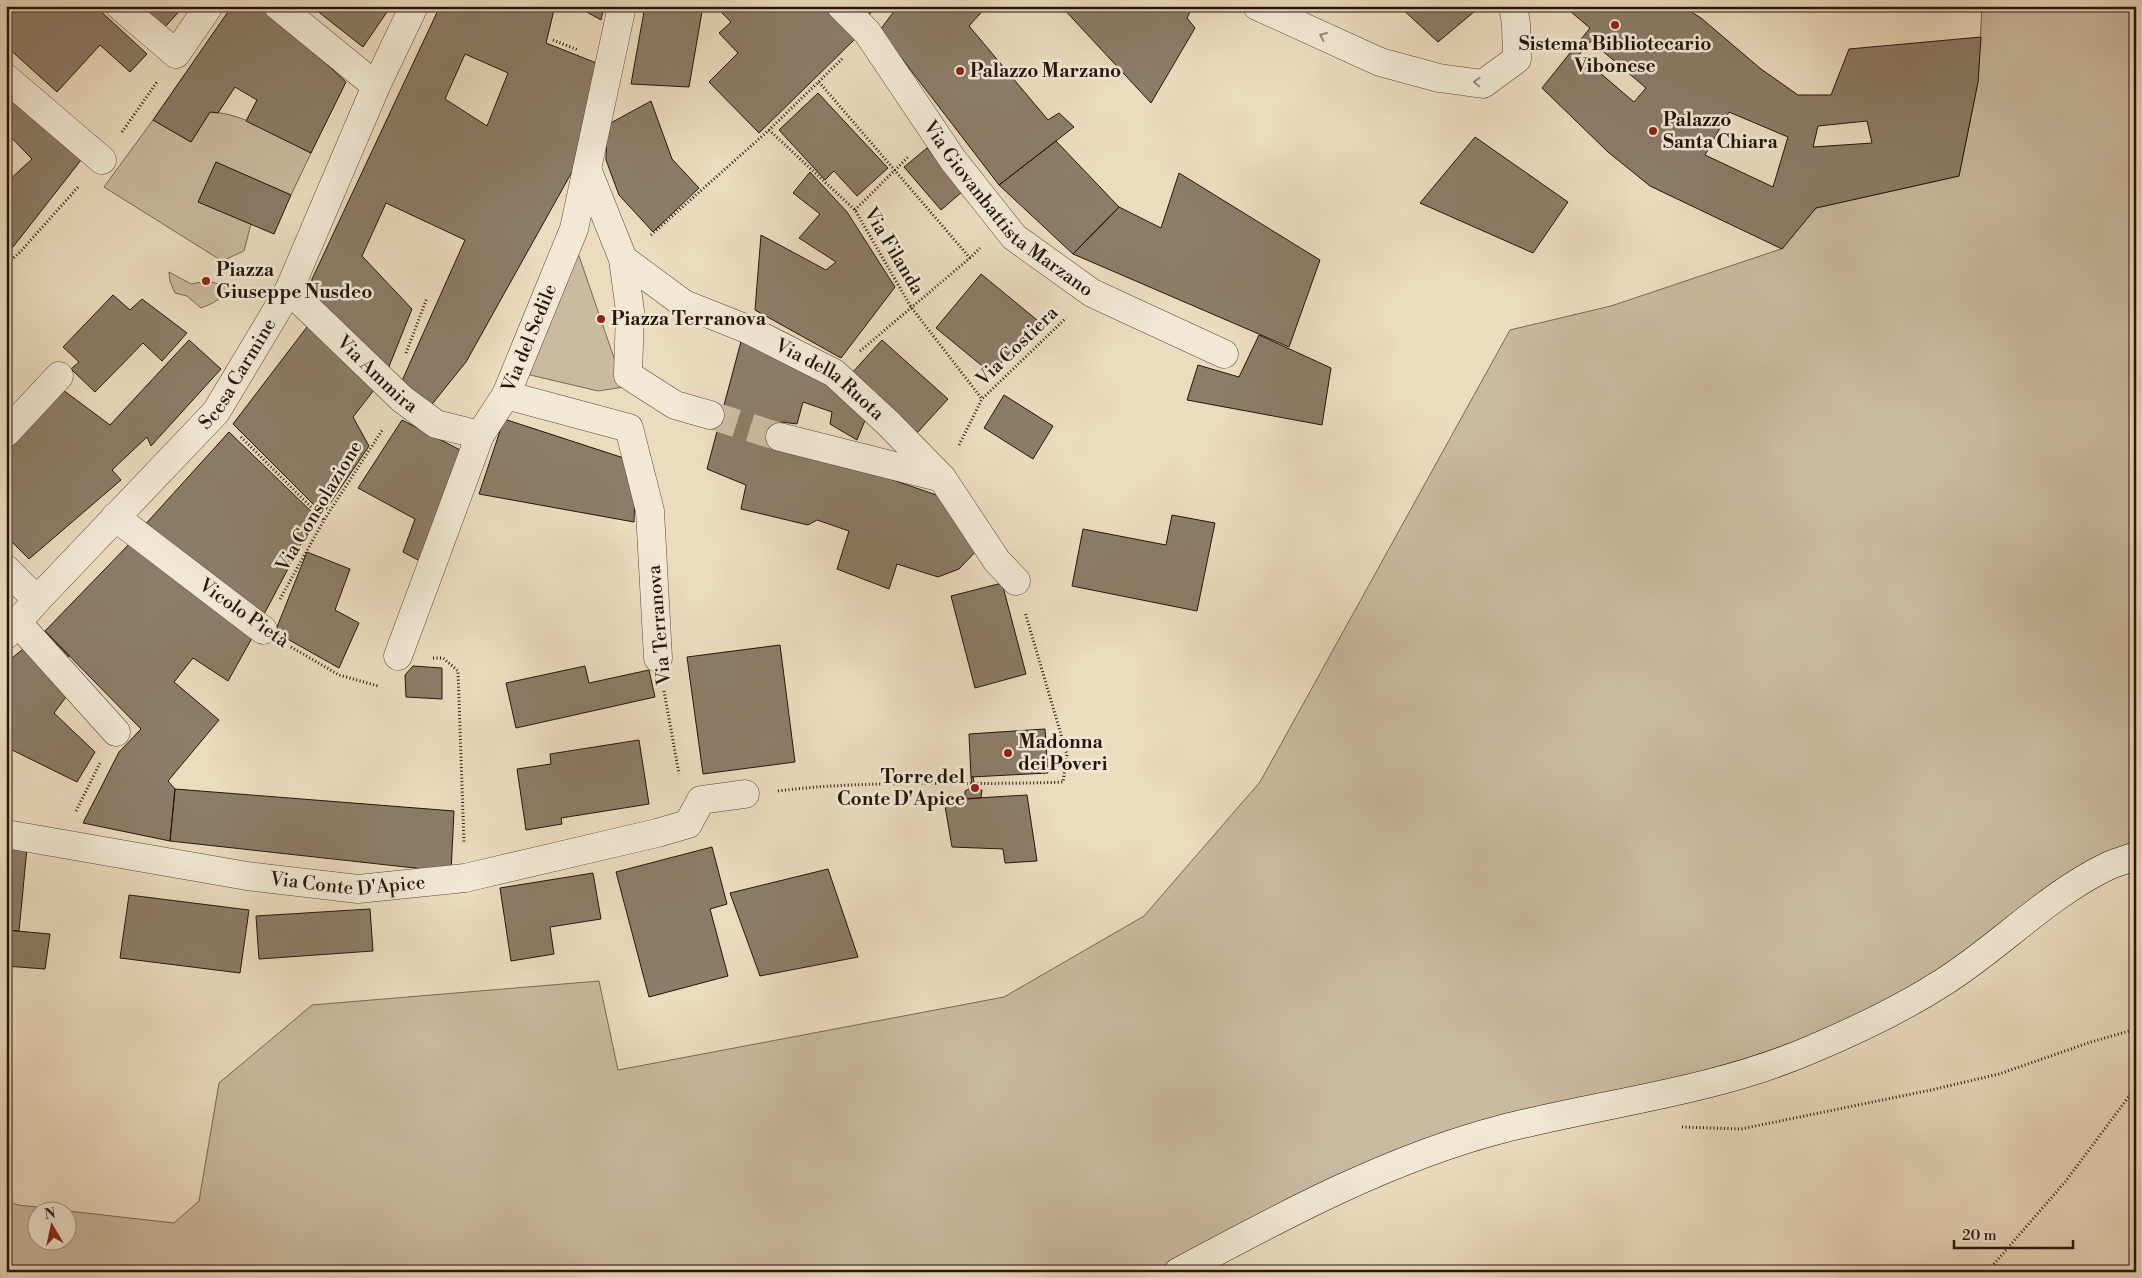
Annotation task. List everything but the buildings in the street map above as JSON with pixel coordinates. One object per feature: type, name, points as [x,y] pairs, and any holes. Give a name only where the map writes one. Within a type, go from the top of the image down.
[{"type":"street","points":[[120,6],[176,54],[209,6]]},
{"type":"street","points":[[278,6],[376,86]]},
{"type":"street","name":"Scesa Carmine","points":[[12,628],[36,600],[216,412],[289,290],[376,86],[414,6]]},
{"type":"street","name":"Via del Sedile","points":[[398,656],[480,435],[506,395],[574,229],[622,6]]},
{"type":"street","name":"Via Giovanbattista Marzano","points":[[841,6],[867,32],[953,160],[1014,237],[1092,293],[1224,354]]},
{"type":"street","points":[[1257,6],[1380,62],[1439,78],[1484,84],[1517,58],[1516,24],[1512,6]]},
{"type":"street","points":[[6,78],[102,160]]},
{"type":"street","points":[[587,169],[624,259],[630,311],[628,375],[676,405],[710,415]]},
{"type":"street","name":"Via della Ruota","points":[[624,259],[684,304],[747,329],[834,373],[888,423],[942,478],[997,561],[1016,581]]},
{"type":"street","name":"Via Ammira","points":[[289,290],[397,394],[436,424],[480,435]]},
{"type":"street","points":[[6,433],[59,376]]},
{"type":"street","name":"Via Terranova","points":[[506,395],[629,428],[650,511],[658,658]]},
{"type":"street","points":[[780,437],[942,478]]},
{"type":"street","name":"Vicolo Pietà","points":[[115,517],[263,630]]},
{"type":"street","points":[[6,569],[36,600]]},
{"type":"street","points":[[12,628],[116,732]]},
{"type":"street","points":[[688,824],[701,800],[745,794]]},
{"type":"street","name":"Via Conte D'Apice","points":[[6,834],[247,876],[358,888],[465,878],[688,824]]},
{"type":"street","points":[[1178,1272],[1253,1231],[1325,1197],[1439,1148],[1502,1129],[1702,1085],[1780,1063],[1858,1030],[1942,983],[2064,892],[2107,866],[2136,856]]},
{"type":"path","points":[[624,259],[769,130],[819,82],[970,258]]},
{"type":"path","name":"Via Filanda","points":[[769,130],[855,210],[911,307],[982,399]]},
{"type":"path","points":[[855,210],[933,130]]},
{"type":"path","points":[[834,373],[970,258],[1003,223]]},
{"type":"path","name":"Via Costiera","points":[[942,478],[982,399],[1092,293]]},
{"type":"path","name":"Via Consolazione","points":[[263,630],[397,394],[427,298]]},
{"type":"path","points":[[216,412],[324,520]]},
{"type":"path","points":[[745,794],[798,788],[946,783],[1001,785],[1063,782],[1067,756],[1016,581]]},
{"type":"path","name":"Vicolo Pietà","points":[[263,630],[339,675],[385,688]]},
{"type":"path","points":[[398,656],[443,658],[458,671],[465,878]]},
{"type":"path","name":"Via Terranova","points":[[658,658],[688,824]]},
{"type":"path","points":[[1681,1128],[1741,1129],[1931,1090],[1999,1074],[2091,1042],[2136,1029]]},
{"type":"path","points":[[1987,1272],[2065,1182],[2136,1087]]},
{"type":"shaded area","points":[[1982,6],[2136,6],[2136,856],[1858,1030],[1502,1129],[1178,1272],[6,1272],[6,1201],[28,1206],[28,1250],[78,1250],[78,1212],[174,1223],[199,1201],[219,1083],[312,1005],[599,981],[618,1070],[1004,997],[1144,916],[1260,782],[1510,330],[1611,306],[1781,249],[1816,208],[1959,176],[1978,82]]},
{"type":"shaded area","points":[[210,112],[223,113],[249,121],[311,153],[291,195],[216,163],[199,202],[251,224],[244,251],[222,261],[104,187],[153,120],[191,142]]},
{"type":"shaded area","points":[[578,253],[624,387],[598,391],[526,374]]},
{"type":"shaded area","points":[[169,272],[191,284],[208,281],[229,287],[217,300],[201,308],[187,296],[175,293],[170,281]]},
{"type":"tunnel","points":[[710,415],[780,437]]},
{"type":"place","name":"Sistema Bibliotecario Vibonese","points":[[1615,25]]},
{"type":"place","name":"Palazzo Marzano","points":[[960,71]]},
{"type":"place","name":"Palazzo Santa Chiara","points":[[1653,131]]},
{"type":"place","name":"Piazza Giuseppe Nusdeo","points":[[206,281]]},
{"type":"place","name":"Piazza Terranova","points":[[601,319]]},
{"type":"place","name":"Madonna dei Poveri","points":[[1008,753]]},
{"type":"place","name":"Torre del Conte D'Apice","points":[[975,788]]}]
